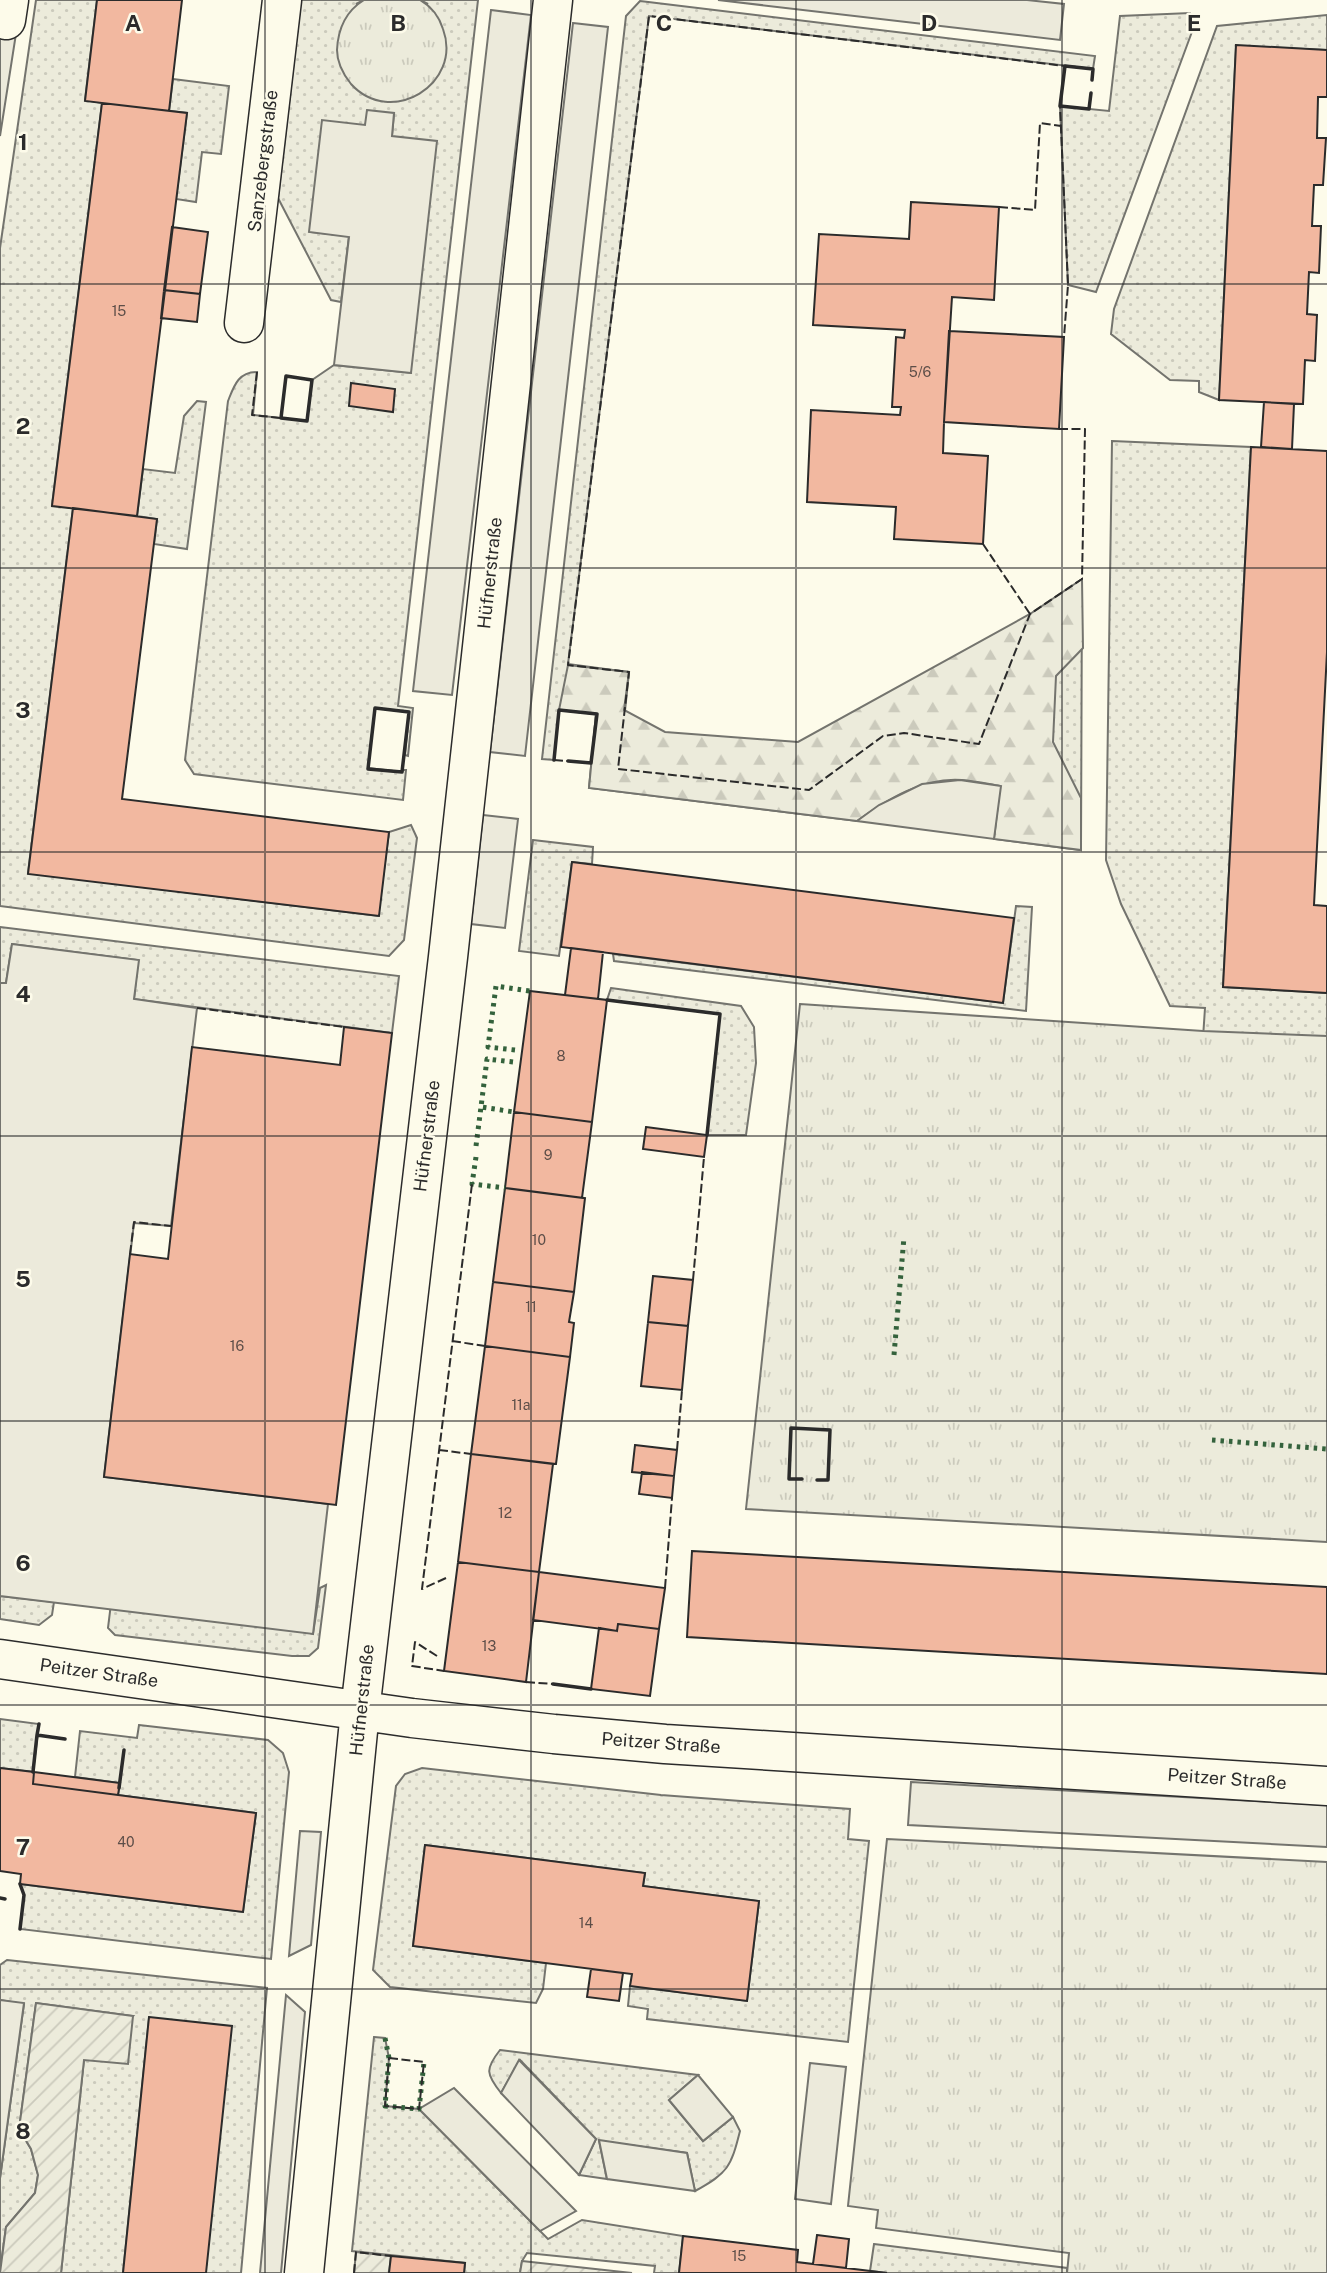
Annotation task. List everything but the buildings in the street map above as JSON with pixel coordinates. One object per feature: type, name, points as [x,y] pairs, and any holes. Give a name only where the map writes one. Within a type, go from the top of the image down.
[{"type":"street","name":"Sanzebergstraße","points":[[244,323],[282,0]]},
{"type":"street","name":"Hüfnerstraße","points":[[304,2273],[360,1711],[448,957],[553,0]]},
{"type":"street","name":"Peitzer Straße","points":[[0,1659],[412,1718],[665,1744],[1327,1786]]},
{"type":"green space","points":[[36,0],[97,0],[85,100],[102,103],[52,505],[73,508],[28,873],[378,916],[389,832],[411,825],[417,838],[404,940],[389,956],[0,906],[0,248]]},
{"type":"green space","points":[[301,0],[364,0],[356,4],[428,4],[420,0],[478,0],[398,706],[413,708],[408,756],[405,755],[409,712],[375,708],[368,768],[402,772],[406,770],[403,800],[194,774],[185,760],[228,401],[235,385],[245,374],[257,372],[253,415],[307,421],[312,380],[334,365],[411,373],[392,136],[394,114],[366,125],[310,232],[349,236],[341,302],[331,300],[278,198]]},
{"type":"green space","points":[[364,0],[420,0],[437,16],[443,29],[446,49],[443,67],[433,82],[420,94],[385,102],[367,97],[345,76],[337,55],[339,35],[348,15]]},
{"type":"green space","points":[[640,1],[1095,56],[1093,69],[649,16],[568,664],[629,672],[619,769],[809,790],[1082,579],[1081,850],[994,839],[1000,786],[879,805],[857,821],[589,788],[596,714],[559,710],[554,760],[542,759],[626,16]]},
{"type":"green space","points":[[1190,13],[1193,29],[1096,292],[1068,285],[1060,106],[1109,111],[1120,16]]},
{"type":"green space","points":[[1327,15],[1327,50],[1236,46],[1219,400],[1199,392],[1199,381],[1170,380],[1111,334],[1114,309],[1217,26]]},
{"type":"green space","points":[[173,79],[229,86],[221,154],[202,152],[196,202],[176,199],[187,113],[169,111]]},
{"type":"green space","points":[[197,401],[206,402],[187,549],[154,544],[157,519],[137,516],[143,469],[175,473],[184,416]]},
{"type":"green space","points":[[1112,441],[1251,447],[1223,987],[1327,993],[1327,1203],[1202,1053],[1205,1008],[1170,1006],[1121,904],[1106,860]]},
{"type":"green space","points":[[1082,579],[1083,648],[1056,676],[1053,742],[1081,798],[1081,850],[994,839],[1000,786],[967,780],[934,782],[906,791],[857,821],[589,788],[596,714],[559,710],[568,665],[629,672],[624,710],[665,732],[798,742],[1030,614]]},
{"type":"green space","points":[[533,840],[593,847],[592,864],[572,862],[559,956],[519,951]]},
{"type":"green space","points":[[1016,906],[1032,907],[1026,1011],[614,961],[613,954],[1003,1003]]},
{"type":"green space","points":[[0,927],[399,976],[392,1033],[134,999],[138,960],[12,944],[6,983],[0,983]]},
{"type":"green space","points":[[611,988],[741,1006],[754,1027],[756,1063],[746,1135],[707,1135],[720,1014],[607,1000]]},
{"type":"green space","points":[[800,1004],[1203,1031],[1327,1036],[1327,1542],[746,1509]]},
{"type":"green space","points":[[115,1571],[313,1634],[320,1588],[326,1585],[318,1648],[309,1656],[292,1656],[115,1635],[108,1628]]},
{"type":"green space","points":[[0,1596],[54,1602],[52,1615],[39,1625],[0,1619]]},
{"type":"green space","points":[[0,1719],[39,1724],[33,1772],[0,1768]]},
{"type":"green space","points":[[139,1725],[268,1740],[283,1753],[289,1772],[271,1959],[20,1929],[24,1895],[20,1884],[243,1912],[256,1813],[118,1795],[120,1783],[75,1777],[80,1731],[137,1738]]},
{"type":"green space","points":[[422,1768],[661,1795],[850,1809],[848,1839],[869,1841],[848,2042],[647,2019],[648,2009],[628,2006],[630,1986],[747,2001],[759,1901],[643,1886],[645,1873],[425,1845],[413,1946],[546,1963],[543,1989],[536,2003],[390,1987],[373,1970],[396,1786],[405,1774]]},
{"type":"green space","points":[[887,1839],[1327,1862],[1327,2273],[1067,2273],[1069,2253],[876,2228],[878,2210],[848,2206]]},
{"type":"green space","points":[[7,1960],[267,1988],[241,2273],[206,2273],[149,2018],[123,2273],[61,2273],[84,2060],[133,2016],[36,2003],[19,2129],[31,2149],[38,2175],[35,2193],[6,2227],[0,2271],[0,2178],[24,2004],[0,2000],[0,1965]]},
{"type":"green space","points":[[36,2003],[133,2016],[128,2064],[84,2060],[61,2273],[0,2273],[6,2227],[35,2193],[38,2175],[31,2149],[19,2129]]},
{"type":"green space","points":[[374,2037],[385,2038],[389,2058],[385,2106],[419,2109],[548,2239],[582,2220],[683,2236],[679,2273],[654,2273],[655,2266],[527,2253],[520,2273],[464,2273],[465,2263],[352,2251]]},
{"type":"green space","points":[[500,2050],[698,2075],[669,2100],[703,2141],[733,2117],[740,2131],[731,2161],[715,2179],[695,2191],[687,2153],[599,2141],[607,2179],[579,2175],[596,2139],[520,2060],[501,2093],[492,2081],[489,2071]]},
{"type":"green space","points":[[874,2244],[1067,2268],[1067,2273],[870,2271]]},
{"type":"green space","points":[[356,2252],[391,2256],[389,2273],[354,2273]]},
{"type":"green space","points":[[522,2261],[632,2273],[520,2273]]},
{"type":"shaded area","points":[[718,0],[1027,0],[1064,4],[1060,40]]},
{"type":"shaded area","points":[[491,10],[531,15],[452,695],[413,691]]},
{"type":"shaded area","points":[[0,19],[18,21],[0,136]]},
{"type":"shaded area","points":[[573,23],[608,27],[525,756],[490,752]]},
{"type":"shaded area","points":[[367,110],[394,113],[392,136],[437,141],[411,373],[334,365],[349,237],[309,232],[322,120],[365,125]]},
{"type":"shaded area","points":[[960,780],[1001,786],[994,839],[857,821],[879,805],[922,784]]},
{"type":"shaded area","points":[[483,815],[518,819],[505,928],[471,924]]},
{"type":"shaded area","points":[[12,944],[139,960],[134,999],[197,1008],[171,1226],[134,1223],[104,1477],[328,1504],[313,1634],[0,1596],[0,983],[6,983]]},
{"type":"shaded area","points":[[911,1782],[1327,1805],[1327,1847],[908,1825]]},
{"type":"shaded area","points":[[300,1831],[321,1832],[311,1945],[289,1956]]},
{"type":"shaded area","points":[[286,1995],[305,2012],[281,2273],[260,2273]]},
{"type":"shaded area","points":[[0,2000],[24,2003],[0,2178]]},
{"type":"shaded area","points":[[519,2060],[596,2139],[579,2175],[501,2093]]},
{"type":"shaded area","points":[[810,2063],[846,2067],[831,2204],[795,2199]]},
{"type":"shaded area","points":[[698,2075],[733,2117],[703,2141],[669,2100]]},
{"type":"shaded area","points":[[454,2088],[576,2211],[540,2231],[419,2109]]},
{"type":"shaded area","points":[[599,2140],[687,2153],[695,2191],[607,2179]]},
{"type":"hedge","points":[[515,1050],[488,1047],[496,986],[530,991]]},
{"type":"hedge","points":[[513,1062],[487,1059],[481,1107],[514,1112]]},
{"type":"hedge","points":[[476,1146],[481,1107]]},
{"type":"hedge","points":[[476,1157],[472,1184],[505,1188]]},
{"type":"hedge","points":[[894,1355],[904,1237]]},
{"type":"hedge","points":[[1212,1440],[1327,1449]]},
{"type":"hedge","points":[[385,2038],[389,2058],[385,2106],[419,2109],[424,2062]]},
{"type":"fence","points":[[1059,429],[1085,429],[1082,579],[1030,614],[979,744],[904,733],[883,736],[809,790],[618,769],[629,672],[568,665],[649,16],[1065,66],[1060,106],[1068,285],[1064,337]]},
{"type":"fence","points":[[999,207],[1035,210],[1040,123],[1061,126]]},
{"type":"fence","points":[[257,372],[252,415],[281,418]]},
{"type":"fence","points":[[983,544],[1030,614]]},
{"type":"fence","points":[[554,760],[568,761]]},
{"type":"fence","points":[[197,1008],[344,1027]]},
{"type":"fence","points":[[693,1280],[704,1157]]},
{"type":"fence","points":[[446,1578],[422,1589],[472,1184]]},
{"type":"fence","points":[[130,1254],[134,1222],[171,1226]]},
{"type":"fence","points":[[452,1341],[485,1346]]},
{"type":"fence","points":[[677,1450],[682,1390]]},
{"type":"fence","points":[[439,1450],[471,1454]]},
{"type":"fence","points":[[665,1588],[672,1498]]},
{"type":"fence","points":[[437,1656],[415,1642],[412,1666],[444,1671]]},
{"type":"fence","points":[[526,1682],[553,1684]]},
{"type":"fence","points":[[389,2058],[424,2062],[419,2109],[385,2106],[389,2058]]},
{"type":"fence","points":[[354,2273],[356,2252],[391,2256]]},
{"type":"wall","points":[[1091,93],[1089,109],[1060,106],[1065,66],[1093,69],[1092,80]]},
{"type":"wall","points":[[286,376],[312,380],[307,421],[281,418],[286,376]]},
{"type":"wall","points":[[375,708],[409,712],[402,772],[368,769],[375,708]]},
{"type":"wall","points":[[554,760],[559,710],[597,714],[591,763],[568,761]]},
{"type":"wall","points":[[607,1000],[720,1014],[707,1135]]},
{"type":"wall","points":[[802,1479],[789,1479],[791,1428],[830,1430],[828,1480],[817,1480]]},
{"type":"wall","points":[[553,1684],[591,1689]]},
{"type":"wall","points":[[39,1724],[37,1735],[65,1739]]},
{"type":"wall","points":[[33,1772],[37,1735]]},
{"type":"wall","points":[[119,1788],[124,1750]]},
{"type":"wall","points":[[20,1884],[24,1895],[20,1929]]},
{"type":"wall","points":[[0,1898],[5,1899]]}]
